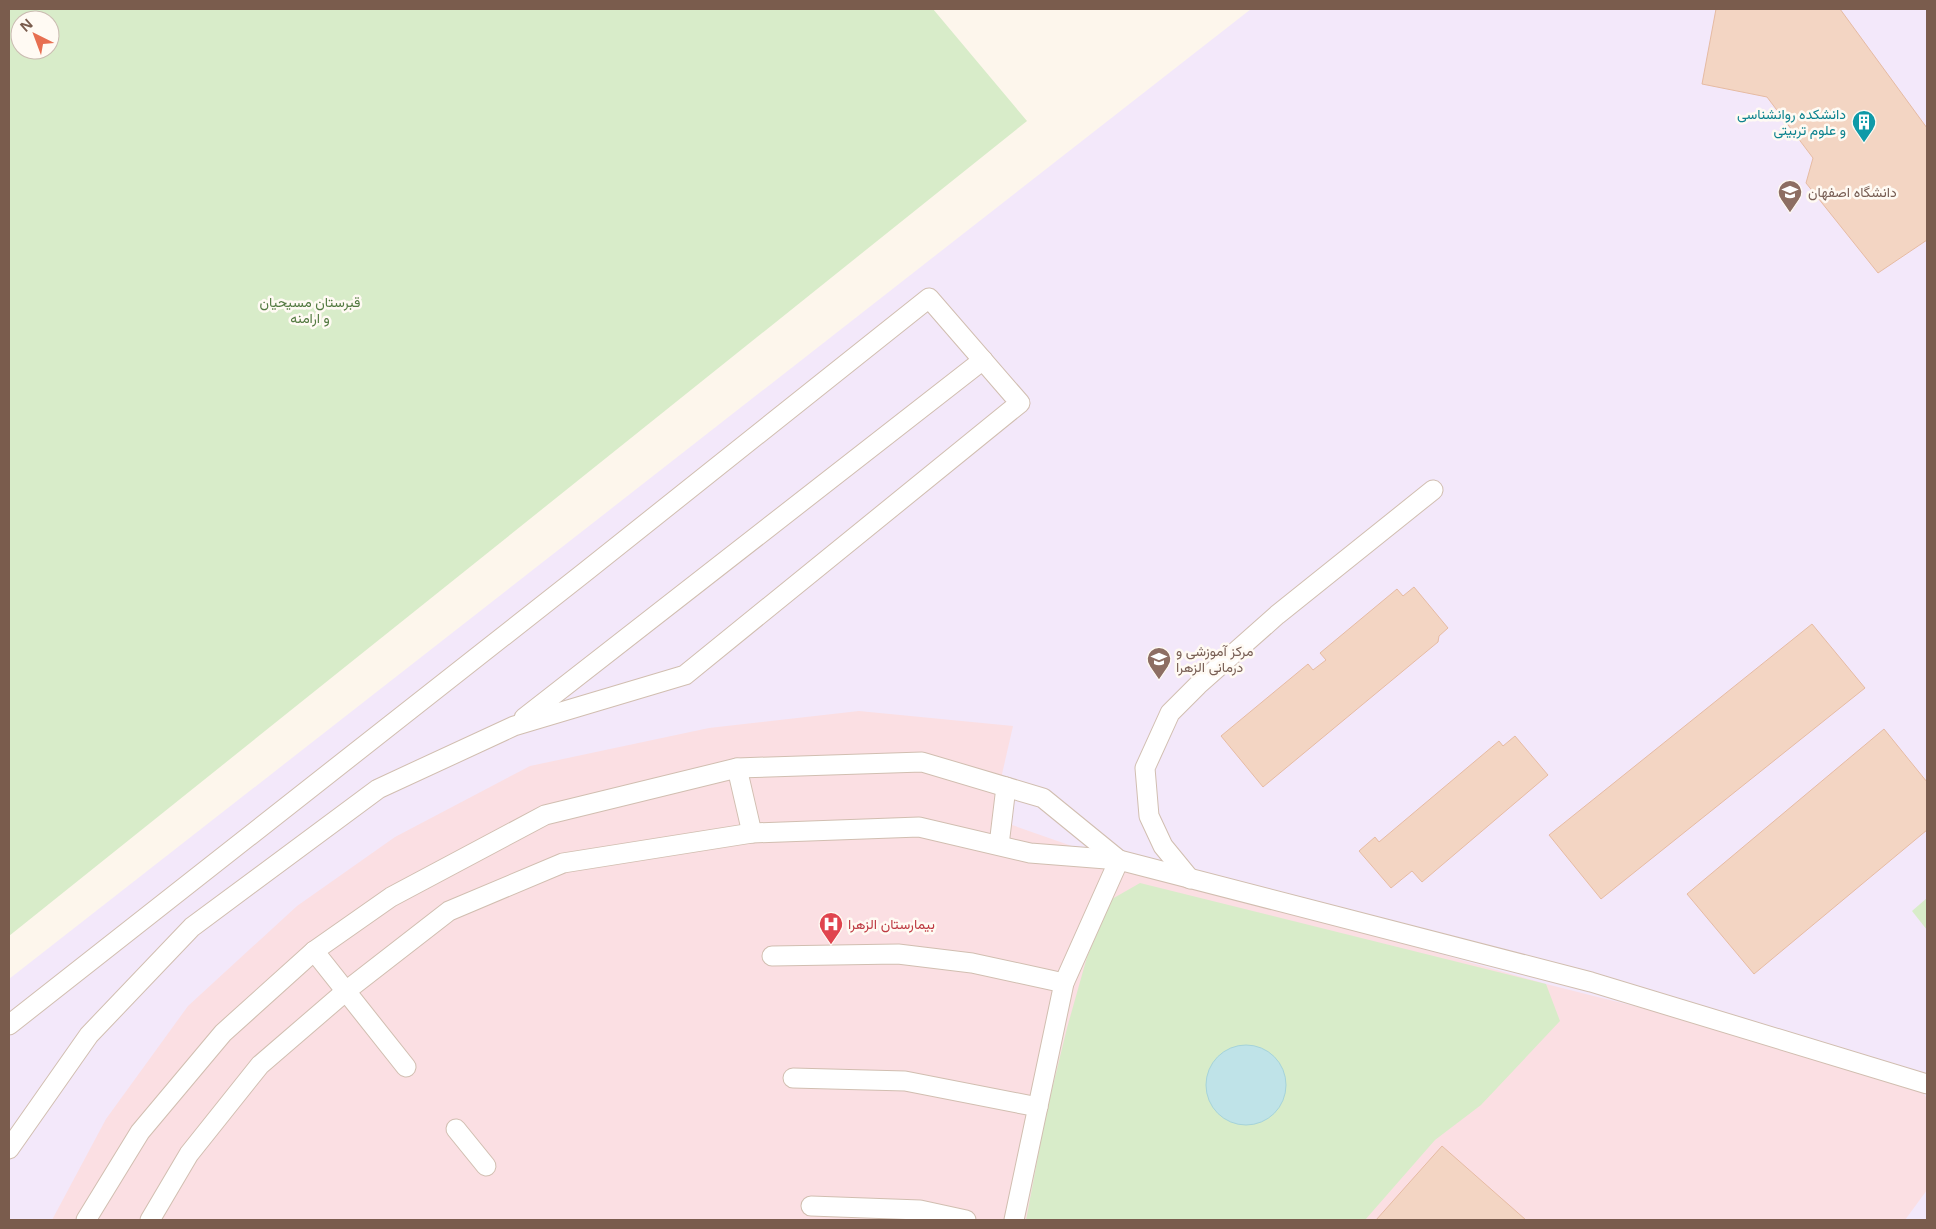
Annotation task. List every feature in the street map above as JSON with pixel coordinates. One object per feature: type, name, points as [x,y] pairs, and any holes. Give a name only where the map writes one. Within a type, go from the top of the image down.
[{"type":"lane","points":[[9,1025],[585,572],[929,298],[1020,403],[685,675],[515,725],[378,789],[192,927],[89,1036],[10,1144]]},
{"type":"lane","points":[[515,725],[983,360]]},
{"type":"lane","points":[[1190,879],[1163,846],[1149,816],[1145,768],[1170,713],[1198,685],[1277,615],[1434,490]]},
{"type":"lane","points":[[86,1220],[140,1132],[223,1033],[314,952],[391,896],[545,815],[737,768],[922,762],[1043,798],[1119,860]]},
{"type":"lane","points":[[737,768],[752,833]]},
{"type":"lane","points":[[999,845],[1006,788]]},
{"type":"lane","points":[[150,1220],[189,1154],[260,1065],[346,991],[449,911],[563,863],[752,833],[919,827],[1030,853],[1119,860],[1591,982],[1927,1084]]},
{"type":"lane","points":[[1014,1220],[1064,983],[1119,860]]},
{"type":"lane","points":[[314,952],[406,1067]]},
{"type":"lane","points":[[772,956],[898,954],[972,962],[1064,983]]},
{"type":"lane","points":[[793,1078],[906,1081],[1038,1107]]},
{"type":"lane","points":[[456,1130],[486,1166]]},
{"type":"lane","points":[[811,1206],[920,1210],[966,1220]]},
{"type":"shaded area","name":"مرکز آموزشی و درمانی الزهرا","points":[[1251,9],[1927,9],[1927,1220],[9,1220],[9,979]]},
{"type":"shaded area","name":"بیمارستان الزهرا","points":[[859,711],[1013,726],[992,818],[1126,865],[1546,984],[1913,1076],[1927,1099],[1927,1190],[1905,1220],[52,1220],[106,1119],[188,1006],[297,906],[395,837],[530,766],[709,728]]},
{"type":"green space","name":"قبرستان مسیحیان و ارامنه","points":[[9,9],[933,9],[1027,121],[9,936]]},
{"type":"green space","points":[[1140,883],[1546,984],[1560,1021],[1481,1105],[1435,1140],[1365,1220],[1026,1220],[1046,1114],[1087,957],[1112,899]]},
{"type":"green space","points":[[1927,898],[1927,930],[1912,911]]},
{"type":"water","points":[[1246,1045],[1261,1048],[1274,1057],[1283,1070],[1286,1085],[1283,1100],[1274,1113],[1261,1122],[1246,1125],[1231,1122],[1218,1113],[1209,1100],[1206,1085],[1209,1070],[1218,1057],[1231,1048]]},
{"type":"building","name":"دانشکده روانشناسی و علوم تربیتی","points":[[1716,9],[1840,9],[1927,128],[1927,240],[1878,273],[1806,183],[1813,158],[1767,97],[1702,84]]},
{"type":"building","points":[[1414,587],[1448,628],[1439,636],[1438,642],[1263,787],[1221,736],[1308,664],[1313,670],[1326,660],[1320,653],[1397,589],[1403,596]]},
{"type":"building","points":[[1812,624],[1865,688],[1601,899],[1549,835]]},
{"type":"building","points":[[1884,729],[1927,782],[1927,830],[1754,974],[1687,894]]},
{"type":"building","points":[[1515,736],[1548,775],[1422,882],[1412,871],[1391,888],[1359,851],[1375,837],[1379,842],[1499,741],[1503,746]]},
{"type":"building","points":[[1442,1146],[1526,1220],[1376,1220]]},
{"type":"place","name":"دانشکده روانشناسی و علوم تربیتی","points":[[1864,143]]},
{"type":"place","name":"دانشگاه اصفهان","points":[[1790,213]]},
{"type":"place","name":"مرکز آموزشی و درمانی الزهرا","points":[[1159,680]]},
{"type":"place","name":"بیمارستان الزهرا","points":[[831,945]]}]
